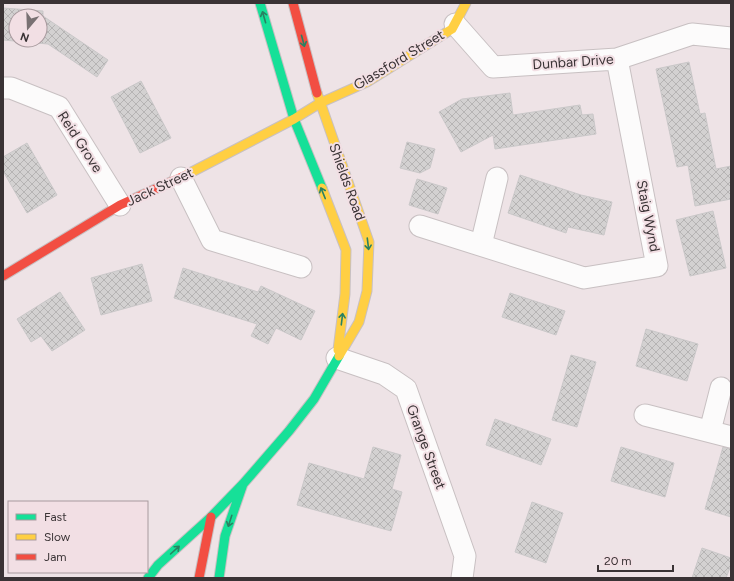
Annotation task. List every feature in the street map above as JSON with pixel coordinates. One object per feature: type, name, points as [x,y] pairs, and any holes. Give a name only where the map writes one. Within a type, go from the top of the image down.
[{"type":"main road","name":"Shields Road","points":[[260,3],[294,119],[346,250],[345,294],[337,358]]},
{"type":"main road","name":"Shields Road","points":[[148,578],[158,565],[211,517],[243,484],[289,431],[314,399],[359,322],[367,291],[369,242],[320,103],[293,3]]},
{"type":"main road","name":"Glassford Street","points":[[320,103],[367,82],[452,29],[466,3]]},
{"type":"main road","name":"Jack Street","points":[[3,276],[120,205],[181,178],[294,119],[320,103]]},
{"type":"main road","points":[[219,578],[225,536],[243,484]]},
{"type":"main road","points":[[199,578],[211,517]]},
{"type":"street","name":"Dunbar Drive","points":[[455,24],[493,67],[617,59],[692,34],[731,38]]},
{"type":"street","name":"Staig Wynd","points":[[420,226],[584,278],[658,266],[617,59]]},
{"type":"street","name":"Reid Grove","points":[[3,88],[11,88],[59,108],[120,205]]},
{"type":"street","points":[[181,178],[212,240],[301,267]]},
{"type":"street","points":[[481,245],[497,178]]},
{"type":"street","name":"Grange Street","points":[[337,358],[384,374],[406,389],[465,556],[462,578]]},
{"type":"street","points":[[710,431],[721,388]]},
{"type":"street","points":[[645,414],[731,437]]},
{"type":"building","points":[[3,8],[8,8],[8,40],[3,40]]},
{"type":"building","points":[[48,19],[108,60],[97,77],[48,44]]},
{"type":"building","points":[[689,62],[700,114],[705,113],[716,169],[731,166],[731,199],[695,206],[688,165],[677,167],[656,69]]},
{"type":"building","points":[[141,81],[171,138],[140,153],[111,97]]},
{"type":"building","points":[[510,93],[513,115],[580,105],[582,115],[593,114],[596,134],[495,149],[493,135],[461,152],[439,112],[462,99]]},
{"type":"building","points":[[407,142],[435,149],[430,168],[420,173],[400,168]]},
{"type":"building","points":[[27,143],[57,195],[27,213],[3,171],[3,157]]},
{"type":"building","points":[[520,175],[581,195],[612,202],[604,235],[568,227],[566,233],[508,213]]},
{"type":"building","points":[[417,179],[447,188],[438,214],[409,205]]},
{"type":"building","points":[[713,211],[726,268],[690,276],[676,220]]},
{"type":"building","points":[[142,264],[152,301],[101,315],[91,278]]},
{"type":"building","points":[[183,268],[258,292],[261,286],[315,311],[301,340],[276,328],[268,344],[251,336],[257,324],[174,298]]},
{"type":"building","points":[[60,292],[85,330],[52,351],[41,336],[31,342],[17,319]]},
{"type":"building","points":[[510,293],[565,311],[556,335],[502,317]]},
{"type":"building","points":[[646,329],[698,344],[687,381],[636,366]]},
{"type":"building","points":[[571,355],[596,362],[577,427],[552,420]]},
{"type":"building","points":[[495,419],[551,439],[541,465],[486,445]]},
{"type":"building","points":[[373,447],[401,455],[392,489],[402,492],[391,531],[297,505],[309,463],[364,479]]},
{"type":"building","points":[[621,447],[674,463],[665,497],[611,481]]},
{"type":"building","points":[[723,447],[731,449],[731,517],[705,509]]},
{"type":"building","points":[[532,502],[563,513],[546,563],[515,552]]},
{"type":"building","points":[[702,548],[731,558],[731,565],[726,578],[692,578]]},
{"type":"traffic: fast","points":[[260,3],[294,119],[322,188]]},
{"type":"traffic: fast","points":[[148,578],[158,565],[211,517],[243,484],[289,431],[314,399],[339,356]]},
{"type":"traffic: fast","points":[[219,578],[225,536],[243,484]]},
{"type":"traffic: slow","points":[[186,175],[294,119],[320,103],[367,82],[452,29],[466,3]]},
{"type":"traffic: slow","points":[[317,93],[369,242],[367,291],[359,322],[339,356]]},
{"type":"traffic: slow","points":[[322,188],[346,250],[345,294],[338,350]]},
{"type":"traffic: jam","points":[[293,3],[317,93]]},
{"type":"traffic: jam","points":[[3,276],[120,205],[186,175]]},
{"type":"traffic: jam","points":[[199,578],[211,517]]}]
